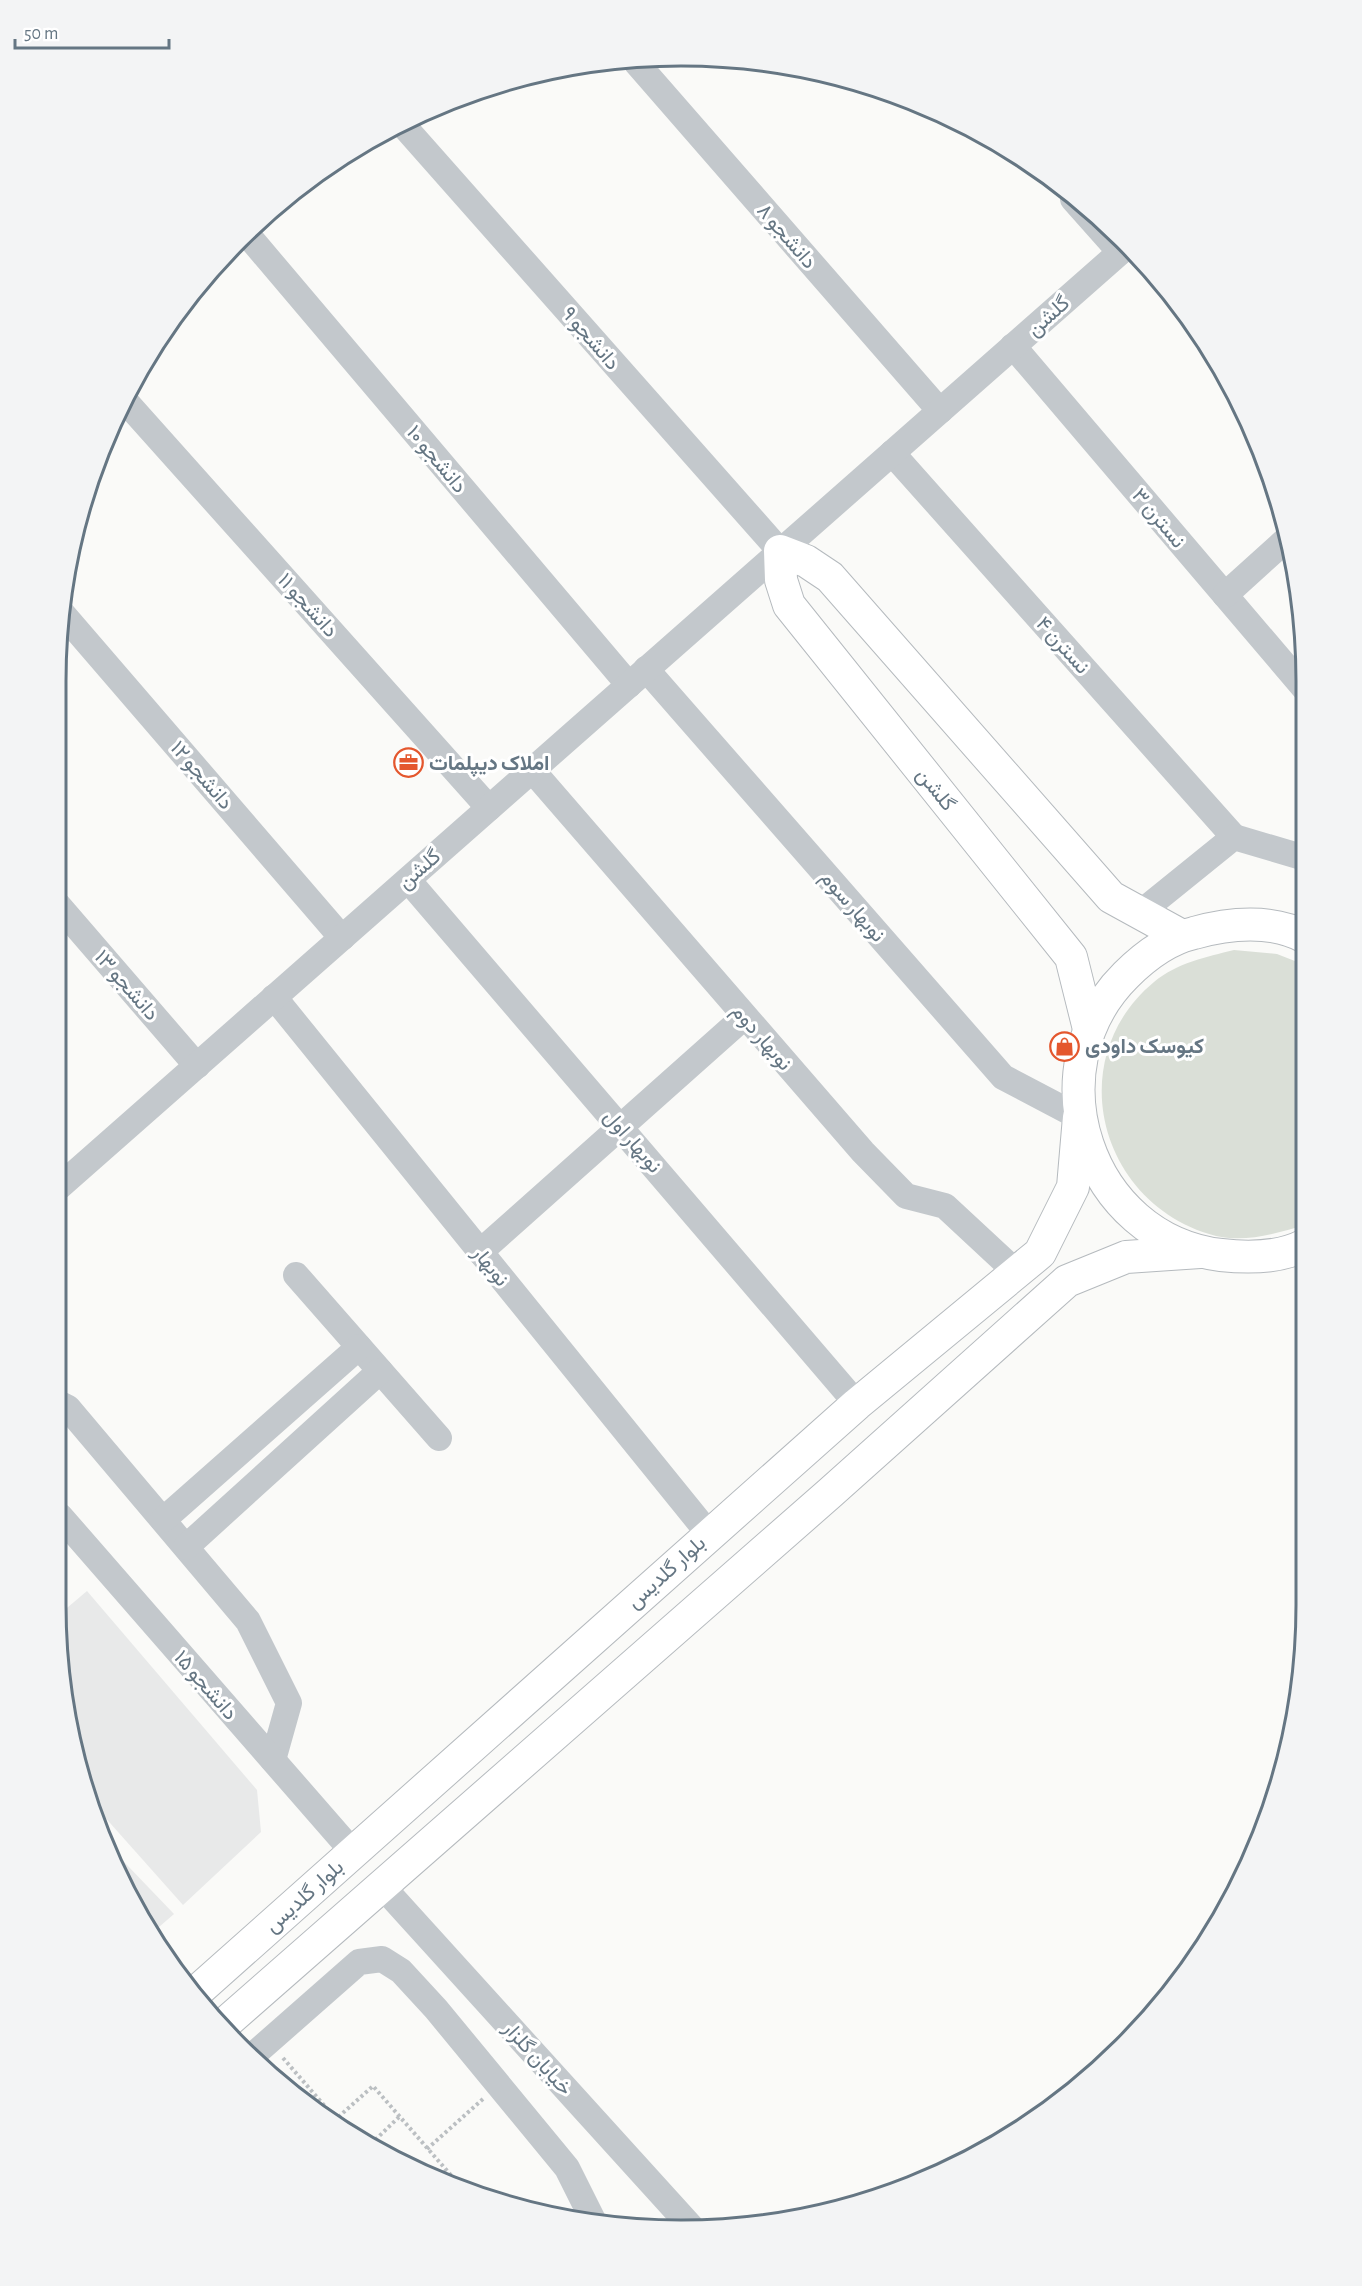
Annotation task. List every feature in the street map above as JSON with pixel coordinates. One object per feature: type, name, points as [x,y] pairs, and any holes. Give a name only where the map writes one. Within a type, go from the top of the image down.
[{"type":"main road","points":[[780,551],[806,561],[830,577],[1112,897],[1182,936]]},
{"type":"main road","name":"گلشن","points":[[780,551],[781,580],[789,605],[1071,957],[1089,1029]]},
{"type":"main road","points":[[1296,934],[1250,925],[1220,926],[1182,936],[1143,958],[1111,990],[1089,1029],[1078,1073],[1079,1117],[1094,1163],[1120,1203],[1156,1233],[1200,1252],[1248,1258],[1296,1250]]},
{"type":"main road","name":"بلوار گلدیس","points":[[201,1988],[680,1559],[858,1404],[1040,1252],[1073,1187],[1079,1117]]},
{"type":"main road","name":"بلوار گلدیس","points":[[228,2020],[1067,1281],[1126,1257],[1200,1252]]},
{"type":"main road","points":[[680,1559],[710,1598]]},
{"type":"main road","points":[[353,1852],[382,1886]]},
{"type":"street","name":"دانشجو ۸","points":[[640,67],[940,411]]},
{"type":"street","name":"دانشجو ۹","points":[[407,130],[780,551]]},
{"type":"street","name":"دانشجو ۱۰","points":[[252,240],[638,677]]},
{"type":"street","name":"گلشن","points":[[66,1181],[1121,251]]},
{"type":"street","name":"نسترن ۳","points":[[1013,346],[1296,678]]},
{"type":"street","name":"دانشجو ۱۱","points":[[130,407],[489,808]]},
{"type":"street","name":"نسترن ۴","points":[[892,453],[1234,837]]},
{"type":"street","points":[[1225,595],[1280,545]]},
{"type":"street","name":"دانشجو ۱۲","points":[[69,621],[342,938]]},
{"type":"street","name":"نوبهار سوم","points":[[638,677],[1003,1077],[1079,1117]]},
{"type":"street","name":"نوبهار دوم","points":[[532,770],[863,1152],[906,1196],[945,1206],[1016,1272]]},
{"type":"street","points":[[1140,913],[1234,837],[1296,855]]},
{"type":"street","name":"نوبهار اول","points":[[408,880],[858,1404]]},
{"type":"street","name":"دانشجو ۱۳","points":[[66,914],[197,1066]]},
{"type":"street","name":"نوبهار","points":[[274,997],[709,1534]]},
{"type":"street","points":[[480,1252],[744,1017]]},
{"type":"street","points":[[296,1275],[439,1438]]},
{"type":"street","points":[[163,1520],[359,1347]]},
{"type":"street","points":[[186,1547],[380,1371]]},
{"type":"street","points":[[66,1407],[248,1621],[289,1703],[273,1760]]},
{"type":"street","name":"دانشجو ۱۵","points":[[66,1523],[353,1852]]},
{"type":"street","name":"خیابان گلزار","points":[[382,1886],[685,2220]]},
{"type":"street","points":[[259,2049],[359,1962],[382,1959],[401,1971],[436,2009],[567,2168],[589,2213]]},
{"type":"path","points":[[259,2049],[313,2097]]},
{"type":"path","points":[[428,2149],[498,2085]]},
{"type":"path","points":[[339,2116],[373,2086],[451,2175]]},
{"type":"path","points":[[376,2139],[399,2117]]},
{"type":"shaded area","points":[[1234,950],[1277,954],[1296,961],[1296,1228],[1250,1238],[1227,1238],[1176,1220],[1144,1195],[1121,1163],[1106,1127],[1102,1089],[1108,1050],[1125,1014],[1163,975],[1202,958]]},
{"type":"shaded area","points":[[87,1591],[257,1790],[261,1832],[183,1905],[104,1816],[87,1764],[78,1725],[71,1685],[66,1609]]},
{"type":"shaded area","points":[[121,1859],[174,1914],[158,1928]]},
{"type":"place","name":"املاک دیپلمات","points":[[408,763]]},
{"type":"place","name":"کیوسک داودی","points":[[1064,1046]]}]
